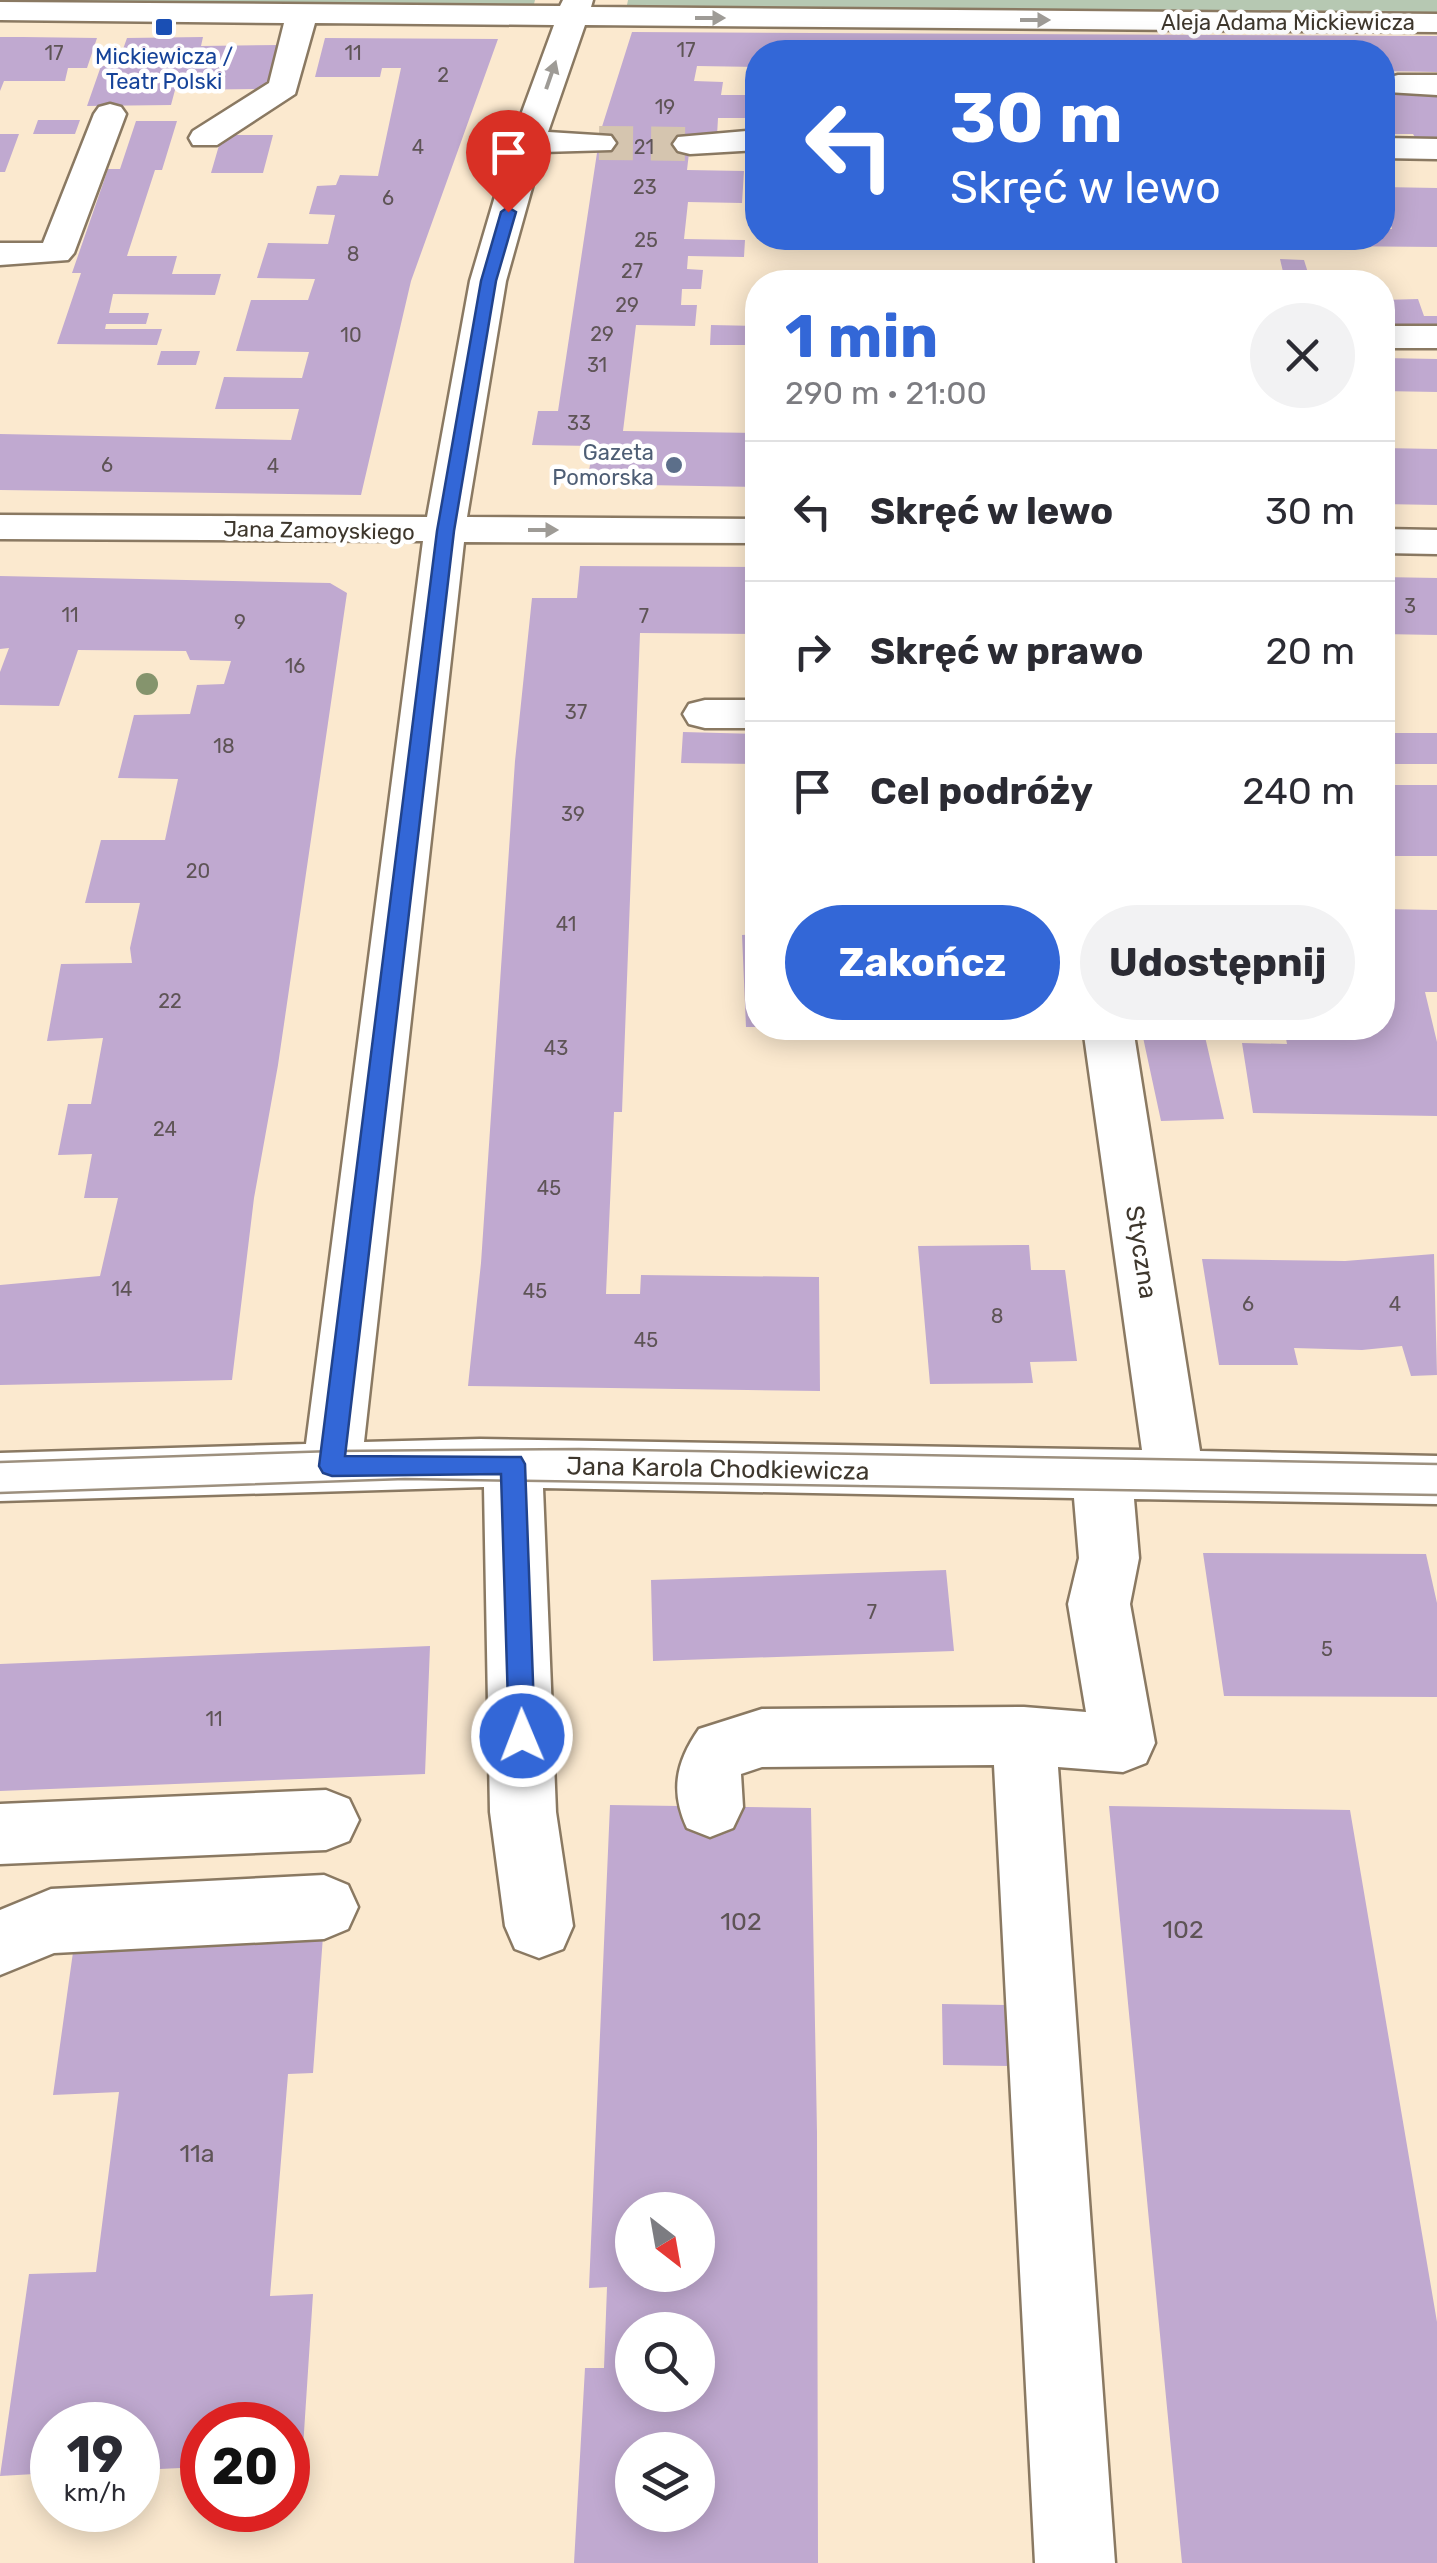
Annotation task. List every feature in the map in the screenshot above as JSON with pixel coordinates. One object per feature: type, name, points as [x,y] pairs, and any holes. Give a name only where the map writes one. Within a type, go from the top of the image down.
[{"type":"street","name":"Aleja Adama Mickiewicza","points":[[0,12],[302,15],[575,8],[1437,23]]},
{"type":"street","points":[[332,1466],[445,531],[488,281],[528,142],[575,8]]},
{"type":"street","points":[[205,138],[284,88],[302,15]]},
{"type":"street","points":[[1398,85],[1437,84]]},
{"type":"street","points":[[0,254],[56,253],[110,114]]},
{"type":"street","points":[[690,144],[745,141]]},
{"type":"street","points":[[528,142],[599,143]]},
{"type":"street","points":[[1395,148],[1437,149]]},
{"type":"street","points":[[1395,337],[1437,337]]},
{"type":"street","name":"Jana Zamoyskiego","points":[[0,527],[745,530]]},
{"type":"street","points":[[1395,541],[1437,542]]},
{"type":"street","points":[[705,714],[745,714]]},
{"type":"street","name":"Styczna","points":[[1110,1040],[1170,1431],[1172,1476]]},
{"type":"street","points":[[513,1464],[524,1812],[539,1926]]},
{"type":"street","name":"Jana Karola Chodkiewicza","points":[[0,1477],[513,1464],[1437,1480]]},
{"type":"street","points":[[710,1807],[710,1768],[722,1748],[762,1738],[1024,1736],[1123,1743],[1099,1604],[1109,1558],[1102,1475]]},
{"type":"street","points":[[1024,1736],[1076,2563]]},
{"type":"street","points":[[0,1834],[326,1820]]},
{"type":"street","points":[[0,1943],[51,1920],[324,1907]]},
{"type":"green space","points":[[0,0],[535,0],[533,8],[0,5]]},
{"type":"green space","points":[[628,0],[1437,0],[1437,12],[626,10]]},
{"type":"building","points":[[632,32],[1437,36],[1437,72],[1395,71],[1395,40],[745,40],[745,67],[697,66],[694,81],[723,82],[721,95],[745,95],[745,118],[718,118],[717,136],[691,136],[687,170],[744,171],[742,203],[688,202],[684,239],[745,240],[744,257],[688,256],[687,269],[703,270],[701,289],[682,289],[681,305],[697,305],[695,326],[636,325],[623,431],[745,433],[745,487],[587,484],[593,446],[532,445],[538,411],[558,411],[600,133]]},
{"type":"building","points":[[0,37],[97,38],[87,68],[68,68],[65,81],[4,81],[0,91]]},
{"type":"building","points":[[203,37],[201,46],[281,45],[267,89],[175,90],[171,105],[87,106],[101,66],[117,66],[127,38]]},
{"type":"building","points":[[325,38],[498,39],[411,281],[361,495],[0,490],[0,434],[291,440],[299,409],[215,409],[224,377],[302,378],[309,352],[236,351],[251,300],[308,300],[315,279],[257,278],[268,243],[328,244],[335,215],[309,214],[317,186],[336,185],[340,175],[378,176],[401,68],[382,68],[380,77],[315,77]]},
{"type":"building","points":[[1437,91],[1437,139],[1395,134],[1395,92]]},
{"type":"building","points":[[38,120],[80,120],[75,134],[33,134]]},
{"type":"building","points":[[136,121],[177,121],[162,170],[155,170],[127,256],[177,256],[172,274],[221,274],[215,295],[113,294],[109,313],[149,313],[146,324],[106,324],[105,329],[162,329],[157,345],[57,344],[81,273],[72,273],[108,169],[120,169]]},
{"type":"building","points":[[0,134],[19,134],[5,172],[0,172]]},
{"type":"building","points":[[222,135],[273,135],[263,173],[211,173]]},
{"type":"building","points":[[1395,187],[1437,188],[1437,247],[1395,247]]},
{"type":"building","points":[[1280,259],[1304,260],[1307,270],[1283,270]]},
{"type":"building","points":[[1418,299],[1424,316],[1437,316],[1437,331],[1395,330],[1395,300]]},
{"type":"building","points":[[711,325],[745,326],[745,345],[710,345]]},
{"type":"building","points":[[161,351],[200,351],[196,365],[157,365]]},
{"type":"building","points":[[1395,358],[1437,359],[1437,392],[1395,391]]},
{"type":"building","points":[[1395,448],[1437,449],[1437,505],[1395,504]]},
{"type":"building","points":[[580,566],[745,567],[745,634],[640,633],[622,1112],[614,1112],[606,1294],[640,1294],[641,1275],[819,1277],[820,1391],[468,1386],[481,1263],[515,761],[532,598],[577,598]]},
{"type":"building","points":[[0,576],[330,583],[347,593],[278,1065],[254,1198],[232,1380],[0,1385],[0,1285],[100,1276],[118,1198],[84,1198],[92,1154],[58,1155],[68,1104],[91,1104],[103,1038],[47,1041],[61,964],[132,963],[130,948],[140,903],[85,903],[101,840],[165,840],[178,779],[118,778],[134,715],[190,714],[197,685],[224,684],[231,661],[190,660],[186,651],[78,650],[59,706],[0,705],[0,672],[9,648],[0,649]]},
{"type":"building","points":[[1395,577],[1437,578],[1437,635],[1395,634]]},
{"type":"building","points":[[683,732],[745,734],[745,764],[681,763]]},
{"type":"building","points":[[1395,733],[1437,733],[1437,764],[1395,764]]},
{"type":"building","points":[[1395,785],[1437,785],[1437,856],[1395,856]]},
{"type":"building","points":[[1395,909],[1437,910],[1437,992],[1425,992],[1437,1042],[1437,1116],[1253,1113],[1242,1043],[1287,1044],[1286,1040],[1395,1040]]},
{"type":"building","points":[[742,935],[745,935],[745,1004]]},
{"type":"building","points":[[1144,1040],[1206,1040],[1224,1119],[1161,1121]]},
{"type":"building","points":[[1029,1245],[1031,1270],[1065,1270],[1077,1361],[1030,1362],[1033,1383],[930,1384],[918,1246]]},
{"type":"building","points":[[1434,1254],[1437,1375],[1411,1376],[1402,1346],[1362,1350],[1294,1348],[1298,1365],[1219,1365],[1202,1259],[1345,1261]]},
{"type":"building","points":[[1203,1553],[1426,1554],[1437,1603],[1437,1697],[1224,1696]]},
{"type":"building","points":[[946,1570],[954,1651],[653,1661],[651,1580]]},
{"type":"building","points":[[430,1646],[425,1774],[0,1791],[0,1664]]},
{"type":"building","points":[[610,1805],[811,1808],[818,2563],[574,2563],[585,2368],[604,2368],[607,2287],[589,2288]]},
{"type":"building","points":[[1109,1806],[1350,1810],[1437,2322],[1437,2563],[1182,2563]]},
{"type":"building","points":[[323,1936],[313,2073],[288,2074],[270,2296],[313,2294],[306,2402],[180,2402],[180,2468],[160,2469],[160,2402],[30,2402],[30,2474],[0,2476],[29,2274],[96,2272],[119,2092],[53,2095],[74,1945]]},
{"type":"building","points":[[942,2004],[1007,2005],[1010,2066],[943,2065]]},
{"type":"tunnel","points":[[599,143],[690,144]]},
{"type":"tram line","points":[[0,1462],[333,1451],[579,1449],[1437,1464]]},
{"type":"tram line","points":[[0,1493],[405,1479],[1437,1495]]},
{"type":"place","name":"Mickiewicza / Teatr Polski","points":[[164,27]]},
{"type":"place","name":"Gazeta Pomorska","points":[[674,465]]},
{"type":"route","points":[[508,212],[488,281],[445,531],[332,1466],[513,1464],[522,1736]]}]
